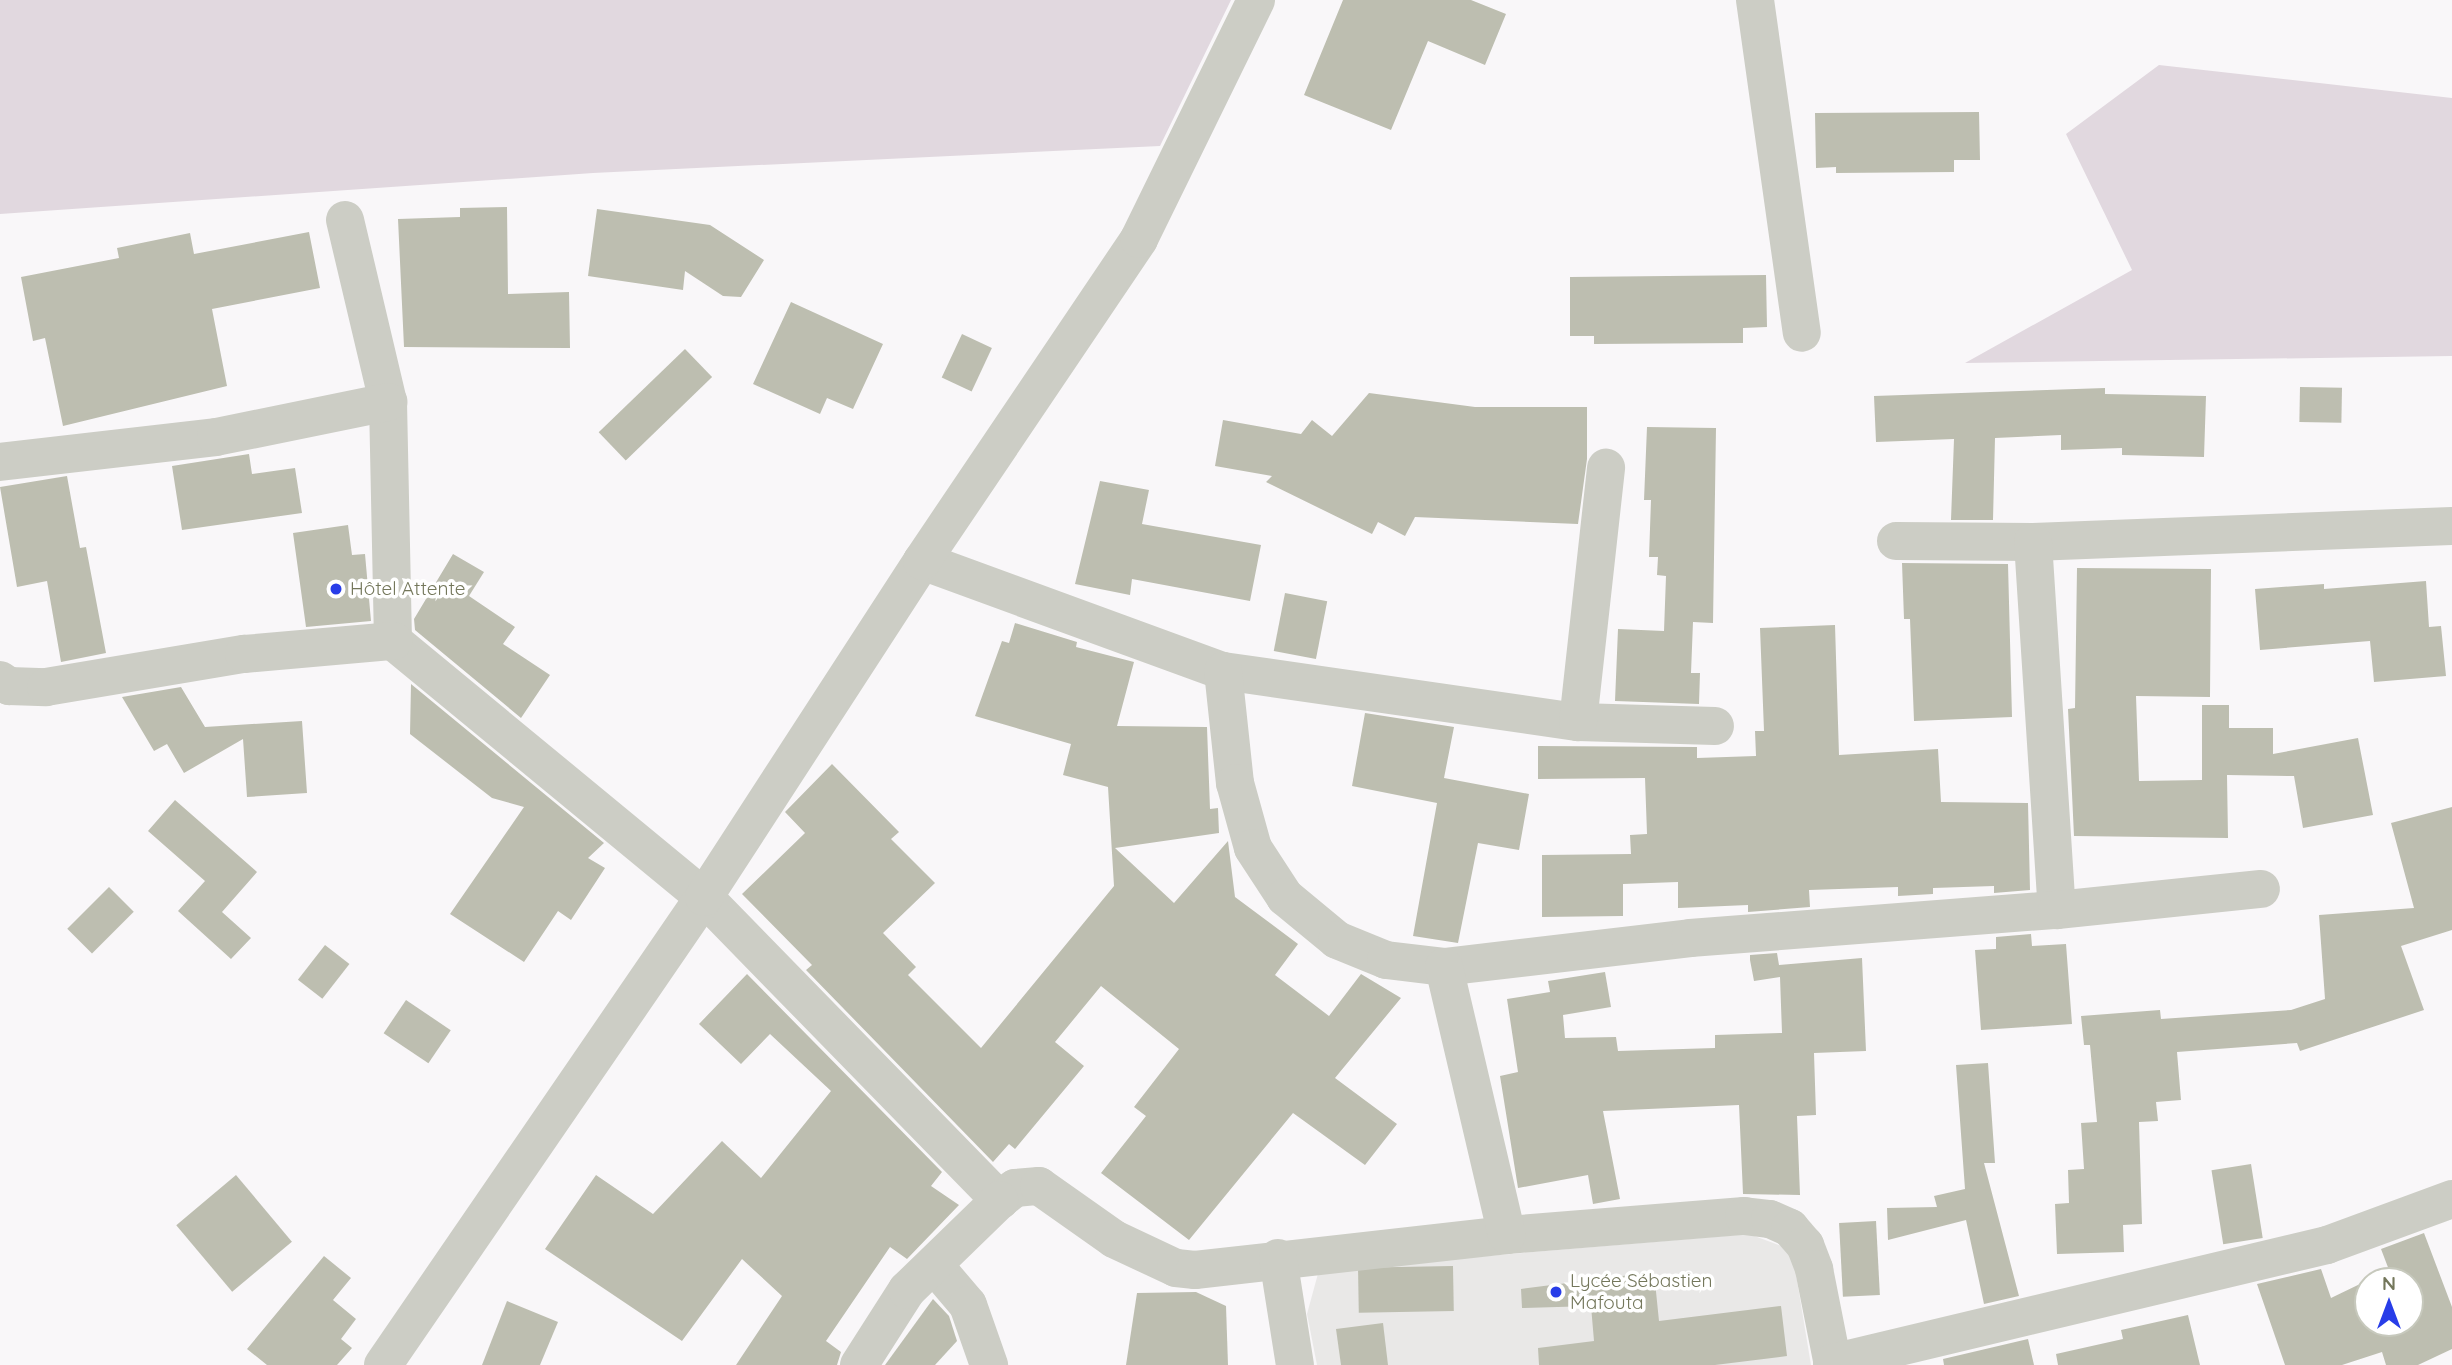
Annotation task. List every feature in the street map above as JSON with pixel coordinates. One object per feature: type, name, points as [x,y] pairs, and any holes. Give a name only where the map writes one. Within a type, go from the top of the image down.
[{"type":"street","points":[[383,1365],[704,897],[922,561],[1139,239],[1256,0]]},
{"type":"street","points":[[1755,0],[1802,333]]},
{"type":"street","points":[[345,220],[388,402],[393,641]]},
{"type":"street","points":[[0,462],[216,437],[388,402]]},
{"type":"street","points":[[1577,722],[1606,468]]},
{"type":"street","points":[[1896,541],[2033,541],[2452,526]]},
{"type":"street","points":[[2033,541],[2057,910]]},
{"type":"street","points":[[922,561],[1223,671],[1577,722],[1715,726]]},
{"type":"street","points":[[0,680],[9,686],[46,687],[244,654],[393,641],[704,897],[1000,1200]]},
{"type":"street","points":[[1223,671],[1235,783],[1254,848],[1285,897],[1337,940],[1386,960],[1444,967],[1690,937],[2057,910],[2261,890]]},
{"type":"street","points":[[1444,967],[1507,1235]]},
{"type":"street","points":[[859,1365],[908,1290],[1015,1188],[1039,1186],[1114,1239],[1176,1268],[1195,1270],[1278,1258],[1507,1235],[1744,1216],[1770,1219],[1790,1228],[1805,1245],[1814,1269],[1833,1364],[2326,1245],[2452,1199]]},
{"type":"street","points":[[1278,1258],[1294,1365]]},
{"type":"street","points":[[934,1265],[968,1305],[989,1365]]},
{"type":"shaded area","points":[[0,0],[1231,0],[1160,146],[593,173],[0,214]]},
{"type":"shaded area","points":[[2159,65],[2452,98],[2452,356],[1965,363],[2132,270],[2066,134]]},
{"type":"shaded area","name":"Lycée Sébastien Mafouta","points":[[1749,1234],[1792,1250],[1811,1365],[1317,1365],[1307,1314],[1319,1270]]},
{"type":"building","points":[[1343,0],[1471,0],[1506,14],[1485,65],[1428,41],[1391,130],[1304,95]]},
{"type":"building","points":[[1979,112],[1980,160],[1954,160],[1954,172],[1836,173],[1836,167],[1816,168],[1815,113]]},
{"type":"building","points":[[507,207],[508,294],[569,292],[570,348],[404,347],[398,219],[460,217],[460,208]]},
{"type":"building","points":[[597,209],[710,225],[764,260],[741,297],[723,296],[685,271],[683,290],[588,276]]},
{"type":"building","points":[[309,232],[320,288],[212,309],[227,386],[63,426],[45,338],[33,341],[21,277],[119,258],[117,248],[190,233],[194,254]]},
{"type":"building","points":[[1766,275],[1767,327],[1743,328],[1743,343],[1594,344],[1594,336],[1570,336],[1570,277]]},
{"type":"building","points":[[791,302],[883,344],[853,409],[827,398],[820,414],[753,384]]},
{"type":"building","points":[[962,334],[992,348],[972,391],[942,378]]},
{"type":"building","points":[[685,349],[712,377],[626,460],[599,432]]},
{"type":"building","points":[[2300,387],[2342,388],[2341,423],[2299,422]]},
{"type":"building","points":[[2105,388],[2105,394],[2206,396],[2204,457],[2122,455],[2122,448],[2061,450],[2061,435],[1995,438],[1993,520],[1951,520],[1954,439],[1876,442],[1874,396]]},
{"type":"building","points":[[1369,393],[1475,407],[1587,407],[1587,459],[1578,524],[1415,517],[1405,536],[1378,522],[1372,534],[1266,482],[1272,476],[1215,466],[1223,420],[1301,434],[1312,420],[1332,436]]},
{"type":"building","points":[[1647,427],[1716,428],[1713,623],[1693,622],[1691,673],[1700,673],[1699,704],[1615,701],[1618,629],[1664,631],[1666,576],[1657,575],[1658,557],[1649,557],[1651,500],[1644,500]]},
{"type":"building","points":[[249,454],[252,474],[295,468],[302,513],[182,530],[172,466]]},
{"type":"building","points":[[67,476],[80,548],[86,547],[106,653],[61,662],[47,581],[17,587],[0,487]]},
{"type":"building","points":[[1100,481],[1149,490],[1142,524],[1261,545],[1250,601],[1132,579],[1130,595],[1075,584]]},
{"type":"building","points":[[348,525],[352,555],[365,554],[371,621],[306,627],[293,533]]},
{"type":"building","points":[[453,554],[484,572],[469,596],[515,627],[503,644],[550,675],[521,718],[415,630],[414,619]]},
{"type":"building","points":[[1902,563],[2008,564],[2012,717],[1914,721],[1910,619],[1904,619]]},
{"type":"building","points":[[2077,568],[2211,569],[2210,697],[2136,696],[2139,781],[2202,780],[2202,705],[2229,705],[2229,728],[2273,728],[2273,754],[2358,738],[2373,815],[2303,828],[2294,776],[2227,775],[2228,838],[2074,836],[2068,709],[2075,708]]},
{"type":"building","points":[[2426,581],[2429,627],[2441,626],[2446,676],[2374,682],[2370,641],[2260,650],[2255,589],[2324,584],[2324,589]]},
{"type":"building","points":[[1285,593],[1327,601],[1316,659],[1274,651]]},
{"type":"building","points":[[1015,623],[1077,642],[1076,647],[1134,662],[1117,726],[1207,727],[1210,809],[1218,808],[1219,833],[1115,848],[1174,903],[1228,841],[1235,897],[1298,944],[1275,975],[1329,1016],[1361,974],[1401,998],[1335,1078],[1397,1124],[1365,1165],[1293,1113],[1189,1240],[1101,1173],[1146,1116],[1134,1107],[1179,1049],[1101,986],[1055,1042],[1084,1066],[1015,1149],[1009,1144],[993,1162],[806,970],[812,965],[742,894],[805,833],[785,812],[832,764],[899,832],[891,839],[935,883],[883,933],[916,967],[908,975],[981,1048],[1114,886],[1108,787],[1063,775],[1071,744],[975,716],[1002,641],[1009,643]]},
{"type":"building","points":[[1835,625],[1839,755],[1938,749],[1941,802],[2028,803],[2030,890],[1994,893],[1994,886],[1933,888],[1933,894],[1898,896],[1898,887],[1809,890],[1810,907],[1748,912],[1748,905],[1678,908],[1678,882],[1623,884],[1623,916],[1542,917],[1542,855],[1631,854],[1630,835],[1647,834],[1645,778],[1538,779],[1538,746],[1697,747],[1697,758],[1756,756],[1755,731],[1764,731],[1760,628]]},
{"type":"building","points":[[411,684],[604,843],[588,858],[605,868],[571,920],[558,911],[524,962],[450,914],[524,807],[492,798],[410,734]]},
{"type":"building","points":[[181,687],[205,727],[302,721],[307,793],[247,797],[243,739],[184,773],[167,744],[154,751],[122,697]]},
{"type":"building","points":[[1365,713],[1454,727],[1444,778],[1529,794],[1519,850],[1478,843],[1458,943],[1413,936],[1437,803],[1352,786]]},
{"type":"building","points":[[175,800],[257,872],[222,912],[251,938],[231,959],[178,911],[205,881],[148,831]]},
{"type":"building","points":[[2452,807],[2452,930],[2401,946],[2424,1010],[2300,1051],[2297,1043],[2177,1052],[2181,1100],[2156,1102],[2158,1121],[2139,1122],[2142,1224],[2123,1225],[2124,1252],[2057,1254],[2055,1204],[2069,1203],[2068,1170],[2084,1169],[2081,1123],[2097,1122],[2090,1045],[2084,1045],[2081,1016],[2160,1010],[2161,1019],[2291,1010],[2325,999],[2319,915],[2414,908],[2391,823]]},
{"type":"building","points":[[109,887],[134,912],[92,953],[67,929]]},
{"type":"building","points":[[2031,934],[2032,946],[2066,944],[2072,1024],[1981,1030],[1975,950],[1996,949],[1996,937]]},
{"type":"building","points":[[325,945],[349,964],[322,999],[298,980]]},
{"type":"building","points":[[1777,953],[1779,965],[1862,958],[1866,1051],[1814,1053],[1816,1115],[1797,1116],[1800,1195],[1743,1194],[1739,1105],[1603,1111],[1620,1199],[1593,1204],[1588,1175],[1518,1188],[1500,1076],[1518,1072],[1507,999],[1550,992],[1548,981],[1605,972],[1611,1007],[1563,1015],[1565,1038],[1616,1037],[1618,1051],[1715,1048],[1715,1035],[1782,1033],[1780,977],[1754,981],[1750,960],[1750,955]]},
{"type":"building","points":[[747,974],[942,1172],[931,1186],[959,1205],[907,1259],[890,1247],[826,1341],[841,1352],[837,1365],[736,1365],[782,1296],[742,1259],[682,1341],[545,1249],[596,1175],[653,1214],[722,1141],[761,1178],[831,1091],[770,1034],[741,1064],[699,1024]]},
{"type":"building","points":[[406,1000],[451,1030],[428,1063],[384,1033]]},
{"type":"building","points":[[1988,1063],[1995,1163],[1984,1163],[2019,1296],[1984,1304],[1966,1220],[1888,1240],[1887,1208],[1937,1207],[1934,1196],[1965,1189],[1956,1065]]},
{"type":"building","points":[[2251,1164],[2263,1238],[2223,1244],[2211,1170]]},
{"type":"building","points":[[236,1175],[292,1242],[232,1292],[176,1225]]},
{"type":"building","points":[[1876,1221],[1880,1295],[1843,1297],[1839,1223]]},
{"type":"building","points":[[2424,1233],[2452,1307],[2452,1349],[2418,1365],[2386,1365],[2382,1352],[2342,1365],[2285,1365],[2257,1284],[2321,1269],[2331,1298],[2354,1287],[2354,1337],[2424,1337],[2424,1267],[2388,1267],[2381,1249]]},
{"type":"building","points":[[324,1256],[351,1278],[333,1300],[356,1319],[341,1339],[352,1348],[337,1365],[267,1365],[247,1349]]},
{"type":"building","points":[[1453,1266],[1454,1311],[1359,1313],[1358,1268]]},
{"type":"building","points":[[1654,1272],[1659,1321],[1781,1306],[1787,1356],[1715,1365],[1539,1365],[1538,1348],[1594,1341],[1591,1306],[1522,1308],[1521,1289]]},
{"type":"building","points":[[1196,1292],[1226,1306],[1228,1365],[1126,1365],[1137,1293]]},
{"type":"building","points":[[933,1299],[949,1316],[957,1341],[935,1365],[885,1365]]},
{"type":"building","points":[[507,1301],[558,1322],[540,1365],[482,1365]]},
{"type":"building","points":[[2188,1315],[2200,1365],[2058,1365],[2056,1354],[2123,1339],[2121,1330]]},
{"type":"building","points":[[1383,1323],[1388,1365],[1341,1365],[1336,1329]]},
{"type":"building","points":[[2028,1339],[2034,1365],[1944,1365],[1943,1359]]},
{"type":"place","name":"Hôtel Attente","points":[[336,589]]},
{"type":"place","name":"Lycée Sébastien Mafouta","points":[[1556,1292]]}]
